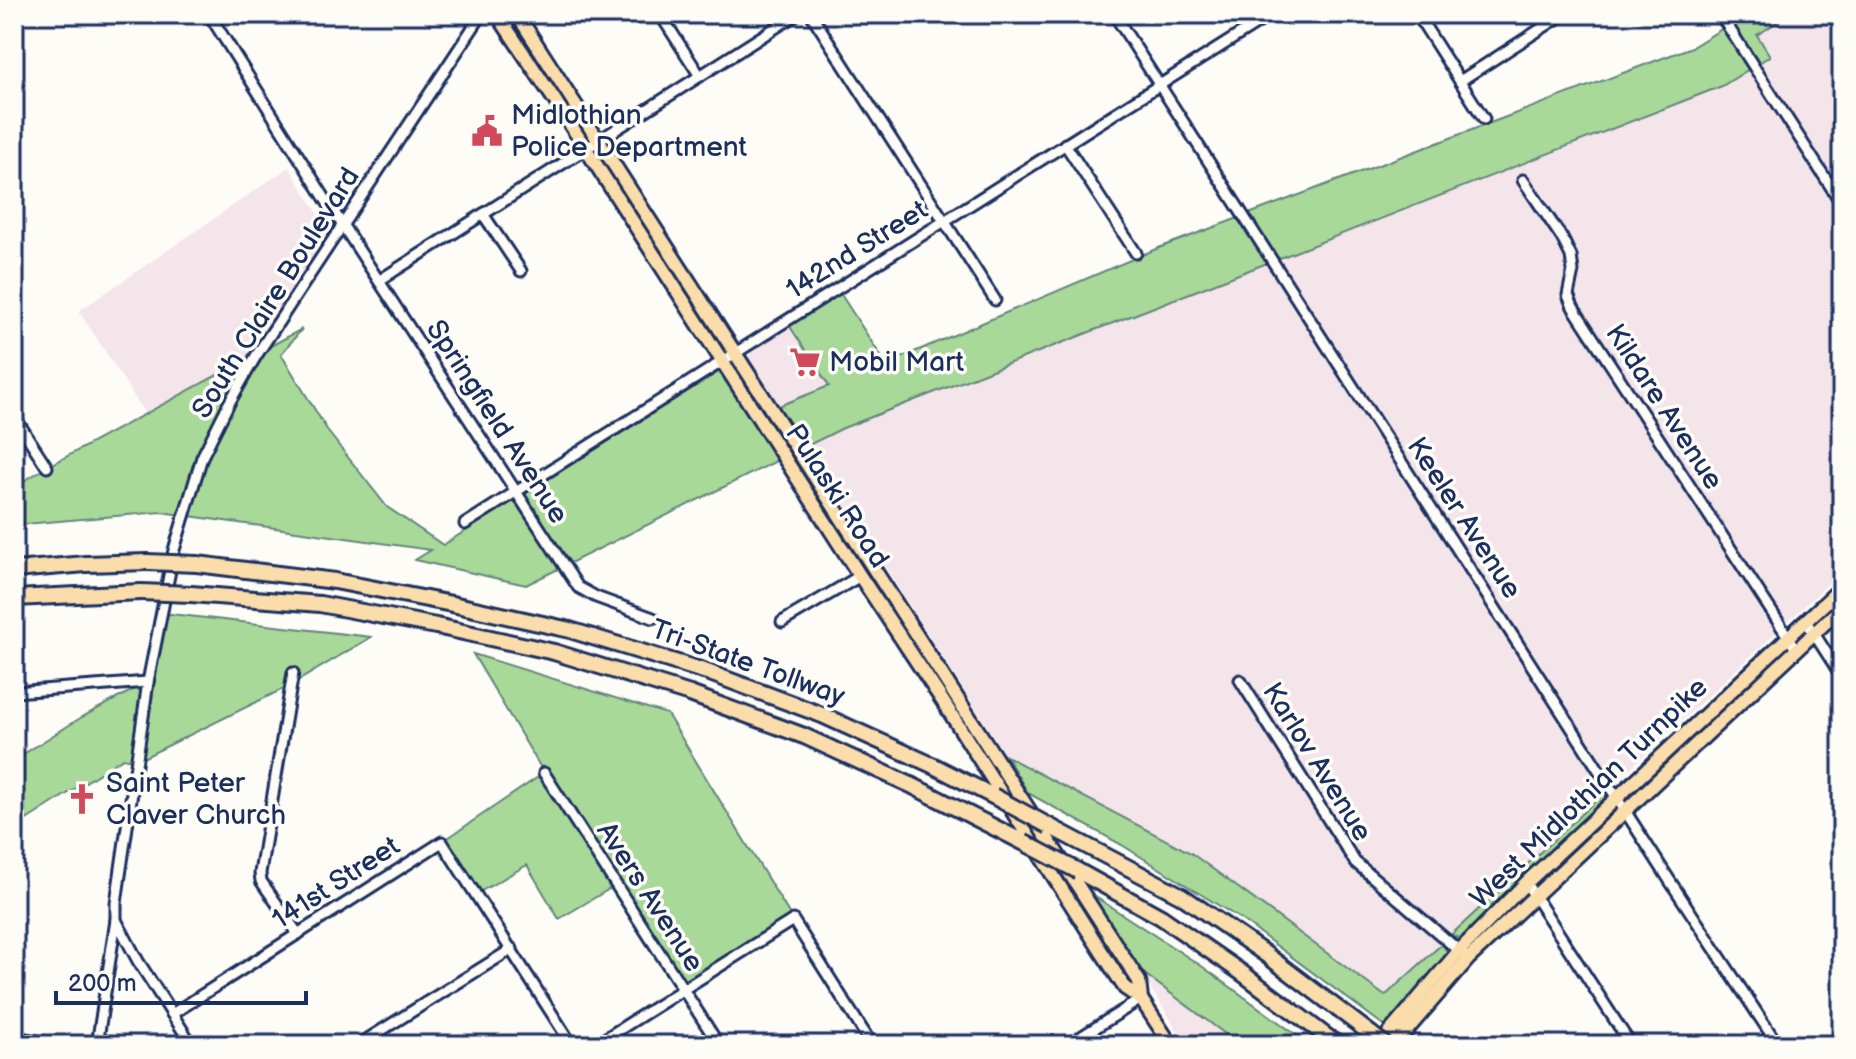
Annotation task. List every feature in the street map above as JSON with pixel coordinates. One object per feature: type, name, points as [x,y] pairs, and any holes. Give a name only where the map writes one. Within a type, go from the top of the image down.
[{"type":"highway","name":"Tri-State Tollway","points":[[14,570],[147,562],[197,564],[335,581],[570,630],[707,672],[822,715],[932,765],[1182,896],[1264,953],[1379,1041]]},
{"type":"highway","name":"Tri-State Tollway","points":[[14,598],[141,592],[320,604],[554,652],[690,694],[804,736],[913,786],[1078,871],[1161,917],[1338,1045]]},
{"type":"main road","name":"Pulaski Road","points":[[497,14],[953,716],[1125,988],[1141,999],[1171,1045]]},
{"type":"main road","name":"Pulaski Road","points":[[517,14],[1139,981],[1141,999]]},
{"type":"main road","name":"West Midlothian Turnpike","points":[[1394,1045],[1464,955],[1526,883],[1842,587]]},
{"type":"main road","name":"West Midlothian Turnpike","points":[[1379,1041],[1464,955],[1534,896],[1842,607]]},
{"type":"street","name":"Springfield Avenue","points":[[209,14],[578,587],[653,618]]},
{"type":"street","name":"South Claire Boulevard","points":[[97,1045],[148,682],[174,550],[202,457],[256,356],[482,14]]},
{"type":"street","points":[[660,14],[700,76]]},
{"type":"street","points":[[380,280],[797,14]]},
{"type":"street","points":[[811,14],[995,300]]},
{"type":"street","name":"Keeler Avenue","points":[[1114,14],[1778,1045]]},
{"type":"street","name":"142nd Street","points":[[465,524],[1272,14]]},
{"type":"street","points":[[1417,14],[1484,119]]},
{"type":"street","points":[[1460,81],[1564,14]]},
{"type":"street","points":[[1720,14],[1842,204]]},
{"type":"street","points":[[1065,144],[1136,253]]},
{"type":"street","name":"Kildare Avenue","points":[[1523,180],[1571,256],[1573,271],[1568,295],[1573,307],[1796,649]]},
{"type":"street","points":[[483,214],[521,271]]},
{"type":"street","points":[[14,416],[47,467]]},
{"type":"street","points":[[782,622],[860,576]]},
{"type":"street","points":[[1806,621],[1842,677]]},
{"type":"street","points":[[293,673],[260,873],[261,881],[298,934]]},
{"type":"street","name":"Karlov Avenue","points":[[1240,680],[1355,862],[1464,955]]},
{"type":"street","points":[[14,692],[148,682]]},
{"type":"street","name":"Avers Avenue","points":[[544,773],[719,1045]]},
{"type":"street","name":"141st Street","points":[[172,1014],[442,842],[512,949]]},
{"type":"street","points":[[1526,883],[1629,1044]]},
{"type":"street","points":[[116,920],[138,961],[192,1045]]},
{"type":"street","points":[[595,1045],[793,920],[872,1045]]},
{"type":"street","points":[[358,1045],[512,949],[572,1045]]},
{"type":"street","points":[[1068,1045],[1141,999]]},
{"type":"street","points":[[14,1037],[60,1045]]},
{"type":"shaded area","points":[[1790,14],[1842,14],[1842,571],[1386,996],[1191,853],[1006,756],[807,446],[843,428],[1770,56],[1756,35]]},
{"type":"shaded area","points":[[289,167],[331,234],[252,357],[146,415],[79,311]]},
{"type":"shaded area","points":[[789,325],[830,386],[776,407],[747,360],[753,348]]},
{"type":"shaded area","points":[[1138,969],[1240,1045],[1187,1045]]},
{"type":"green space","points":[[1746,14],[1790,14],[1757,35],[1770,56],[1722,86],[843,428],[526,585],[415,560],[431,550],[161,512],[14,525],[14,487],[302,329],[281,354],[329,433],[387,507],[443,545],[720,371],[751,417],[829,386],[789,325],[840,293],[886,364],[1156,249],[1692,47]]},
{"type":"green space","points":[[162,613],[371,637],[291,685],[137,761],[123,758],[14,828],[14,760],[82,717],[148,682]]},
{"type":"green space","points":[[473,654],[667,714],[793,920],[684,990],[616,885],[559,919],[527,865],[476,894],[442,842],[544,773]]},
{"type":"green space","points":[[1006,756],[1191,853],[1385,996],[1442,944],[1446,951],[1445,958],[1386,1027],[1242,920],[1122,845],[1028,793]]},
{"type":"green space","points":[[1606,791],[1605,799],[1599,806],[1467,934],[1459,938],[1451,935]]},
{"type":"green space","points":[[1094,896],[1203,967],[1310,1045],[1240,1045],[1138,969]]},
{"type":"place","name":"Midlothian Police Department","points":[[487,131]]},
{"type":"place","name":"Mobil Mart","points":[[805,362]]},
{"type":"place","name":"Saint Peter Claver Church","points":[[82,799]]}]
